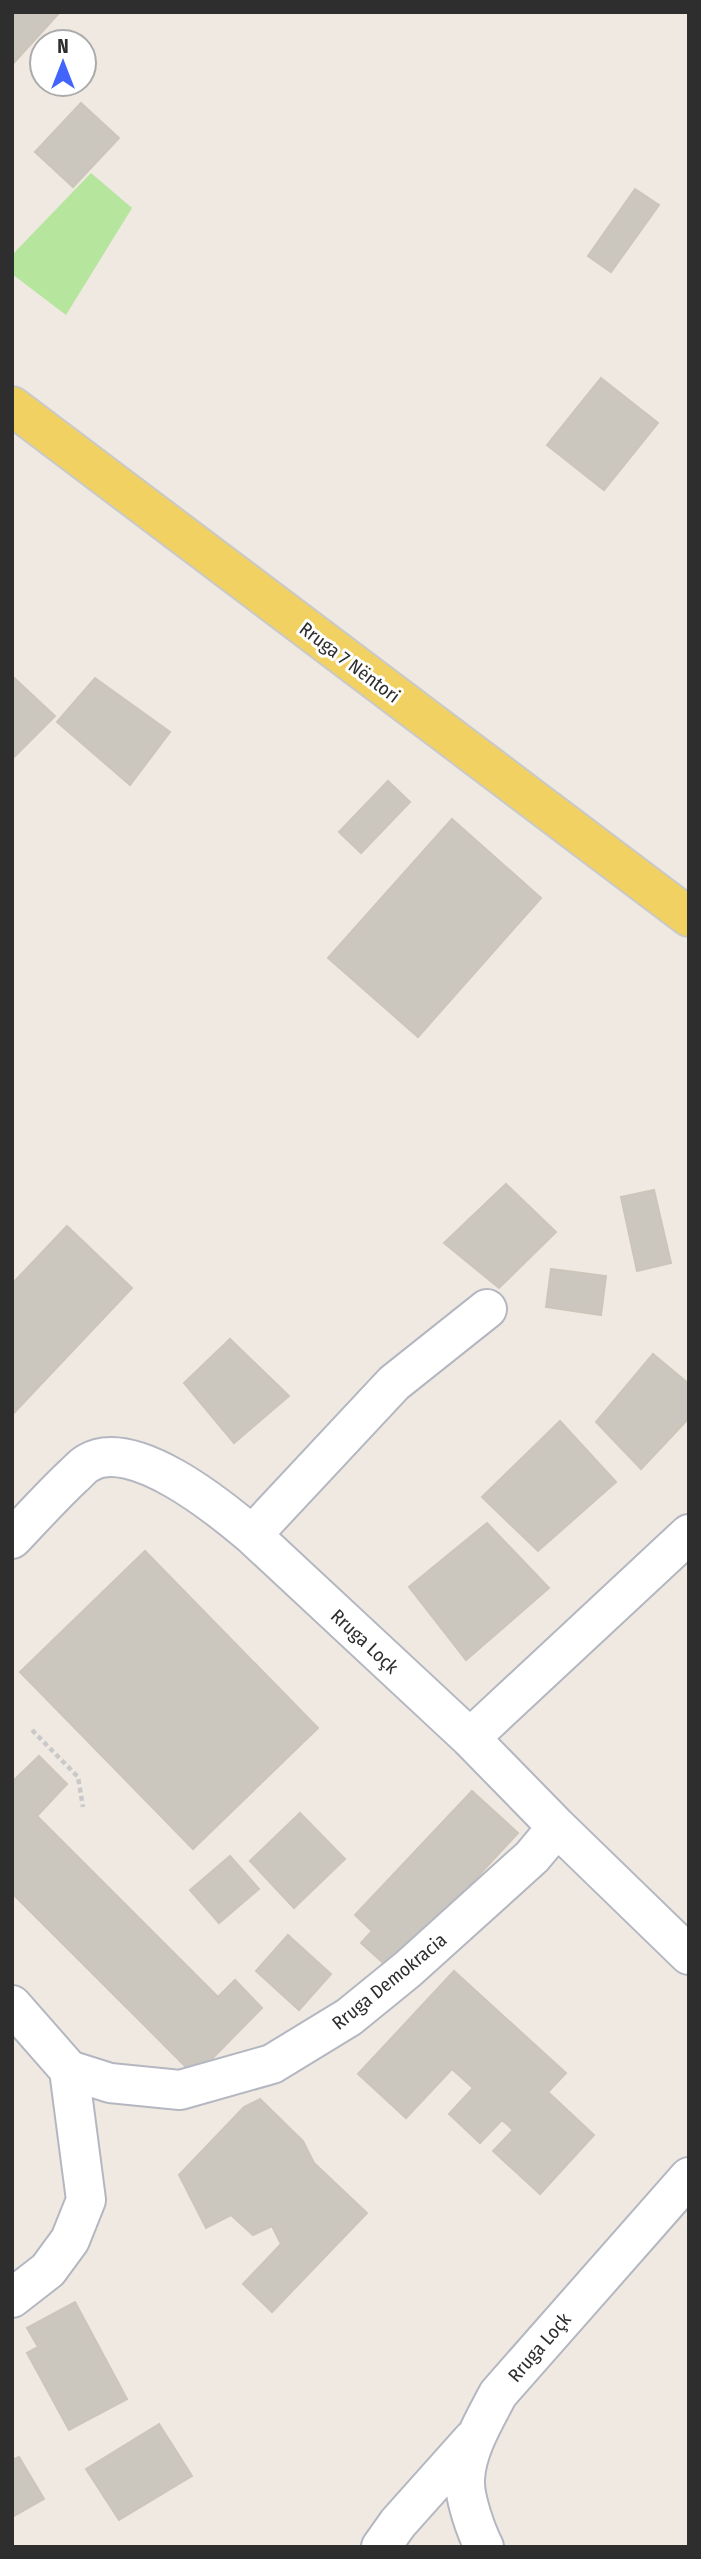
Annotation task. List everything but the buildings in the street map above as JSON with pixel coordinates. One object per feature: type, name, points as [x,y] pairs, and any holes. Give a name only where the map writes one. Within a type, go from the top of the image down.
[{"type":"main road","name":"Rruga 7 Nëntori","points":[[12,406],[689,917]]},
{"type":"street","points":[[252,1535],[394,1383],[487,1309]]},
{"type":"street","name":"Rruga Loçk","points":[[12,1539],[88,1463],[110,1455],[142,1463],[179,1482],[224,1512],[252,1535],[470,1738],[689,1955]]},
{"type":"street","points":[[470,1738],[689,1534]]},
{"type":"street","name":"Rruga Demokracia","points":[[69,2070],[110,2083],[180,2090],[272,2064],[349,2018],[408,1969],[532,1857],[557,1827]]},
{"type":"street","points":[[12,2006],[69,2070],[86,2200],[70,2240],[48,2270],[12,2298]]},
{"type":"street","name":"Rruga Loçk","points":[[484,2547],[475,2529],[465,2480],[476,2436],[498,2394],[689,2177]]},
{"type":"street","points":[[381,2547],[398,2523],[476,2436]]},
{"type":"path","points":[[32,1730],[78,1777],[83,1807]]},
{"type":"green space","points":[[91,173],[132,208],[66,315],[12,274],[12,255]]}]
